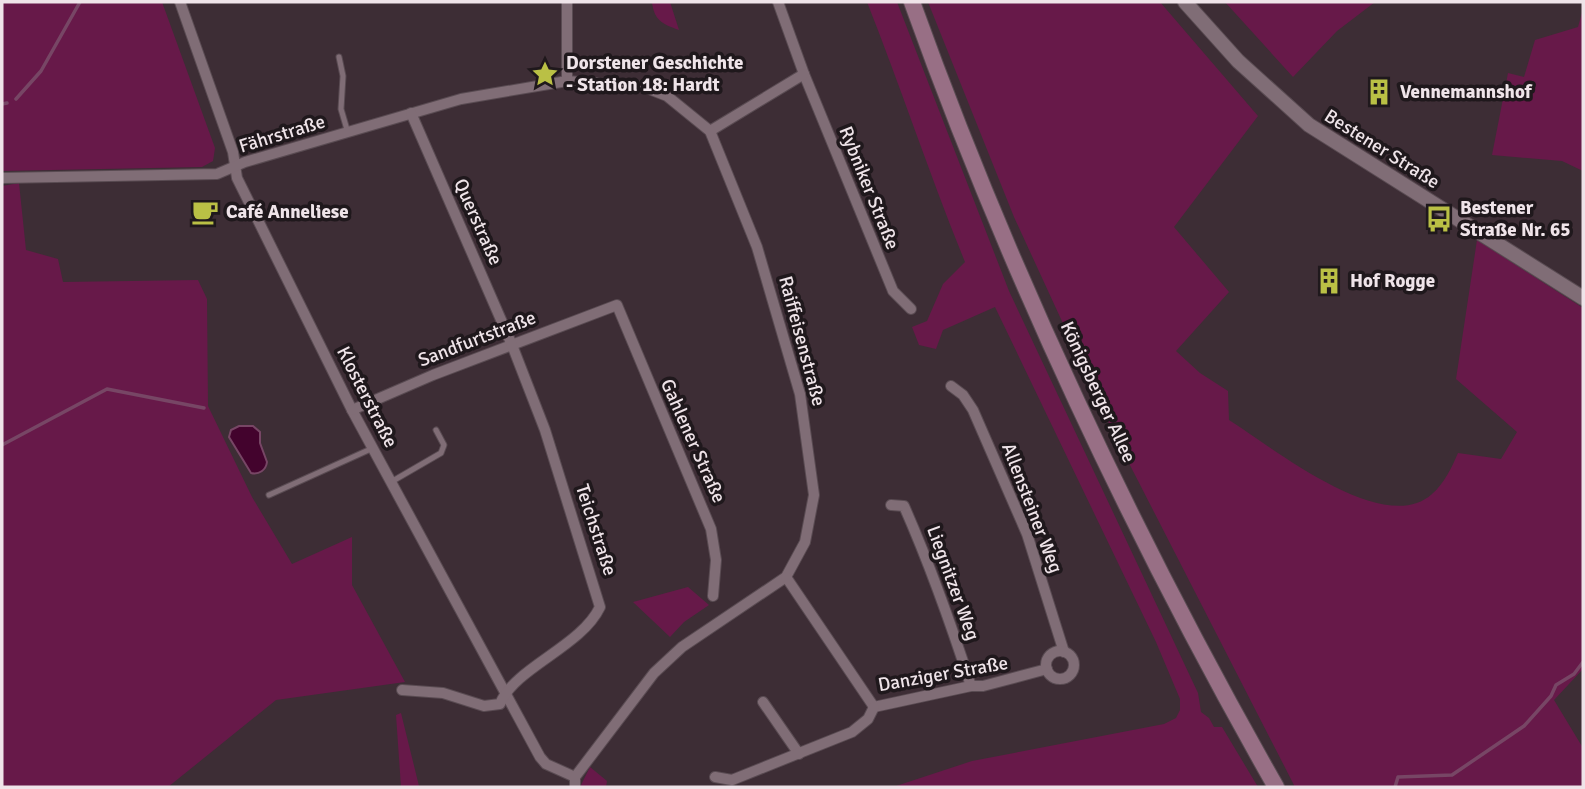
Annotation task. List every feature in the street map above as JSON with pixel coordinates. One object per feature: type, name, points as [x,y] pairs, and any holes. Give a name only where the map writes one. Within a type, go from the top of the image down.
[{"type":"main road","name":"Königsberger Allee","points":[[912,2],[932,59],[1065,378],[1228,702],[1276,787]]},
{"type":"street","name":"Klosterstraße","points":[[180,2],[233,152],[237,178],[352,410],[540,757],[546,764],[575,782]]},
{"type":"street","points":[[567,2],[567,81]]},
{"type":"street","name":"Rybniker Straße","points":[[778,2],[804,74],[894,291],[911,309]]},
{"type":"street","name":"Bestener Straße","points":[[1185,2],[1238,61],[1309,125],[1583,298]]},
{"type":"street","points":[[710,131],[804,74]]},
{"type":"street","name":"Fährstraße","points":[[2,178],[217,174],[480,94],[567,81]]},
{"type":"street","name":"Raiffeisenstraße","points":[[567,81],[644,87],[667,96],[710,131],[757,247],[800,394],[814,495],[805,542],[786,577],[724,616],[668,660],[654,674],[575,782]]},
{"type":"street","name":"Querstraße","points":[[411,113],[512,345]]},
{"type":"street","name":"Sandfurtstraße","points":[[352,410],[617,304]]},
{"type":"street","name":"Gahlener Straße","points":[[617,304],[711,529],[716,560],[713,596]]},
{"type":"street","name":"Teichstraße","points":[[505,691],[556,653],[588,623],[600,607],[545,430],[512,345]]},
{"type":"street","name":"Allensteiner Weg","points":[[951,386],[973,410],[1023,523],[1064,652]]},
{"type":"street","name":"Liegnitzer Weg","points":[[891,506],[904,506],[918,537],[947,610],[971,685]]},
{"type":"street","name":"Danziger Straße","points":[[786,577],[874,707],[971,685],[983,686],[1047,670],[1057,679],[1071,675],[1074,662],[1064,652]]},
{"type":"street","points":[[1047,670],[1052,654],[1064,652]]},
{"type":"street","points":[[402,690],[443,693],[484,706],[500,704],[505,691]]},
{"type":"street","points":[[763,702],[799,754]]},
{"type":"street","points":[[715,777],[732,780],[852,732],[868,719],[874,707]]},
{"type":"lane","points":[[340,57],[343,76],[341,109],[348,133]]},
{"type":"lane","points":[[391,482],[441,453],[444,445],[436,430]]},
{"type":"lane","points":[[269,495],[373,448]]},
{"type":"shaded area","points":[[2,2],[162,2],[215,148],[213,161],[202,167],[2,171]]},
{"type":"shaded area","points":[[652,2],[670,2],[679,30],[660,20]]},
{"type":"shaded area","points":[[867,2],[897,2],[1009,291],[1198,693],[1201,712],[1209,718],[1214,727],[1222,727],[1258,787],[893,787],[972,761],[1164,724],[1176,718],[1180,710],[1180,699],[1156,642],[995,307],[943,330],[936,349],[919,345],[912,327],[927,321],[943,284],[965,262]]},
{"type":"shaded area","points":[[928,2],[1160,2],[1258,116],[1174,227],[1229,292],[1176,351],[1200,373],[1228,391],[1229,420],[1329,484],[1358,497],[1386,505],[1411,505],[1436,490],[1458,453],[1501,459],[1517,432],[1456,379],[1477,240],[1583,308],[1583,669],[1554,700],[1583,748],[1583,787],[1295,787],[1113,432],[1014,217]]},
{"type":"shaded area","points":[[1225,2],[1375,2],[1337,31],[1293,77]]},
{"type":"shaded area","points":[[1583,9],[1583,171],[1562,161],[1492,155],[1508,73],[1524,77],[1535,40],[1578,27]]},
{"type":"shaded area","points":[[19,183],[26,250],[58,259],[63,282],[198,280],[207,299],[208,406],[252,497],[292,564],[352,537],[352,585],[405,682],[276,700],[168,787],[2,787],[2,186]]},
{"type":"shaded area","points":[[239,426],[253,426],[260,432],[260,443],[267,462],[264,470],[259,473],[251,473],[229,437],[231,430]]},
{"type":"shaded area","points":[[688,587],[709,605],[684,622],[670,637],[633,602]]},
{"type":"shaded area","points":[[401,713],[419,786],[424,787],[401,787],[396,715]]},
{"type":"shaded area","points":[[590,767],[607,781],[606,787],[580,787]]},
{"type":"waterway","points":[[16,99],[41,71],[80,2]]},
{"type":"waterway","points":[[2,104],[7,103]]},
{"type":"waterway","points":[[2,445],[107,389],[204,408]]},
{"type":"waterway","points":[[1395,787],[1398,777],[1452,775],[1524,726],[1551,696],[1556,685],[1574,674],[1583,662]]},
{"type":"place","name":"Dorstener Geschichte - Station 18: Hardt","points":[[545,74]]},
{"type":"place","name":"Vennemannshof","points":[[1379,92]]},
{"type":"place","name":"Café Anneliese","points":[[205,212]]},
{"type":"place","name":"Bestener Straße Nr. 65","points":[[1439,219]]},
{"type":"place","name":"Hof Rogge","points":[[1329,281]]}]
